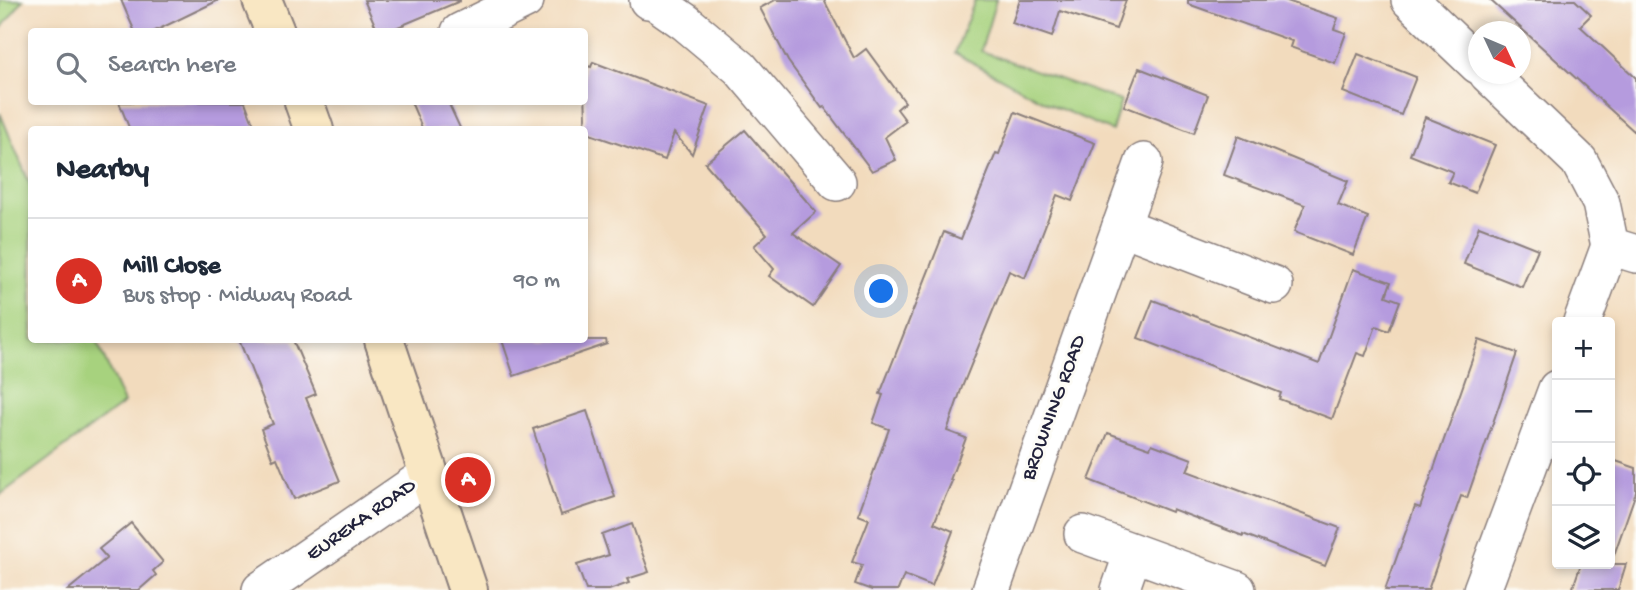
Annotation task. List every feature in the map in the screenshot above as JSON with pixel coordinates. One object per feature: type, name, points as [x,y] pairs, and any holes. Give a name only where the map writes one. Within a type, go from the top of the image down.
[{"type":"main road","points":[[262,0],[273,28]]},
{"type":"main road","points":[[385,343],[468,590]]},
{"type":"street","points":[[468,28],[525,0]]},
{"type":"street","points":[[653,0],[685,22],[740,68],[837,182]]},
{"type":"street","points":[[1410,0],[1468,55]]},
{"type":"street","points":[[1498,84],[1579,161],[1623,250],[1585,317]]},
{"type":"street","name":"BROWNING ROAD","points":[[991,590],[1144,162]]},
{"type":"street","points":[[1121,226],[1274,285]]},
{"type":"street","points":[[1482,590],[1552,402]]},
{"type":"street","name":"EUREKA ROAD","points":[[261,590],[428,475]]},
{"type":"street","points":[[1083,534],[1237,590]]},
{"type":"street","points":[[1119,590],[1133,554]]},
{"type":"green space","points":[[0,0],[23,0],[0,30]]},
{"type":"green space","points":[[975,0],[996,0],[981,51],[1121,101],[1112,131],[1047,103],[955,53]]},
{"type":"green space","points":[[0,113],[28,180],[28,343],[97,343],[124,403],[0,495]]},
{"type":"building","points":[[121,0],[219,0],[161,28],[133,28]]},
{"type":"building","points":[[364,0],[460,0],[396,28],[376,28]]},
{"type":"building","points":[[775,0],[824,0],[854,58],[866,49],[905,102],[897,109],[906,121],[885,137],[896,160],[872,171],[824,107],[822,108],[788,61],[760,8]]},
{"type":"building","points":[[1020,0],[1126,0],[1116,29],[1060,11],[1052,37],[1012,23]]},
{"type":"building","points":[[1188,0],[1284,0],[1338,18],[1334,29],[1346,33],[1335,63],[1290,47],[1292,41],[1188,4]]},
{"type":"building","points":[[1490,0],[1575,0],[1591,15],[1580,26],[1636,78],[1636,133],[1531,37],[1531,21],[1513,21]]},
{"type":"building","points":[[1358,54],[1416,77],[1401,115],[1343,92]]},
{"type":"building","points":[[593,62],[709,106],[692,154],[674,133],[665,160],[588,133],[588,126],[583,126],[586,105],[588,105],[588,66],[591,67]]},
{"type":"building","points":[[1139,68],[1208,95],[1194,133],[1124,106]]},
{"type":"building","points":[[120,105],[246,105],[254,126],[128,126]]},
{"type":"building","points":[[412,105],[449,105],[459,126],[421,126]]},
{"type":"building","points":[[1015,112],[1095,143],[1072,201],[1057,195],[1025,278],[1009,271],[962,387],[947,431],[966,438],[934,523],[953,531],[932,586],[904,575],[898,590],[872,590],[855,584],[862,565],[852,562],[869,519],[858,515],[889,429],[873,423],[883,395],[880,394],[944,232],[961,239]]},
{"type":"building","points":[[1425,117],[1495,145],[1475,193],[1448,182],[1453,172],[1410,155]]},
{"type":"building","points":[[745,130],[816,212],[793,233],[841,266],[813,307],[769,276],[774,269],[754,246],[767,234],[705,163]]},
{"type":"building","points":[[1238,136],[1348,181],[1338,205],[1368,217],[1353,255],[1294,232],[1305,205],[1224,175]]},
{"type":"building","points":[[1479,226],[1538,249],[1522,287],[1464,264]]},
{"type":"building","points":[[1353,269],[1391,282],[1386,296],[1400,301],[1389,331],[1376,326],[1365,356],[1357,353],[1332,419],[1279,399],[1281,393],[1138,338],[1153,300],[1319,364]]},
{"type":"building","points":[[588,340],[606,340],[607,344],[514,376],[503,343],[588,343]]},
{"type":"building","points":[[1479,340],[1517,353],[1467,498],[1461,496],[1428,590],[1385,590],[1415,506],[1420,508]]},
{"type":"building","points":[[240,343],[294,343],[316,394],[306,398],[340,481],[294,499],[277,458],[273,460],[261,429],[273,424]]},
{"type":"building","points":[[587,411],[615,497],[561,515],[533,429]]},
{"type":"building","points":[[1108,433],[1150,448],[1152,444],[1192,459],[1187,471],[1340,528],[1325,566],[1089,480]]},
{"type":"building","points":[[1615,461],[1636,468],[1636,492],[1615,552]]},
{"type":"building","points":[[131,523],[163,562],[153,571],[156,575],[139,590],[68,590],[107,558],[99,549]]},
{"type":"building","points":[[632,524],[649,572],[627,579],[629,583],[609,590],[586,590],[577,565],[609,555],[602,535]]},
{"type":"building","points":[[1615,564],[1626,564],[1618,590],[1572,590],[1579,569],[1615,569]]},
{"type":"place","name":"Mill Close","points":[[468,480]]}]
